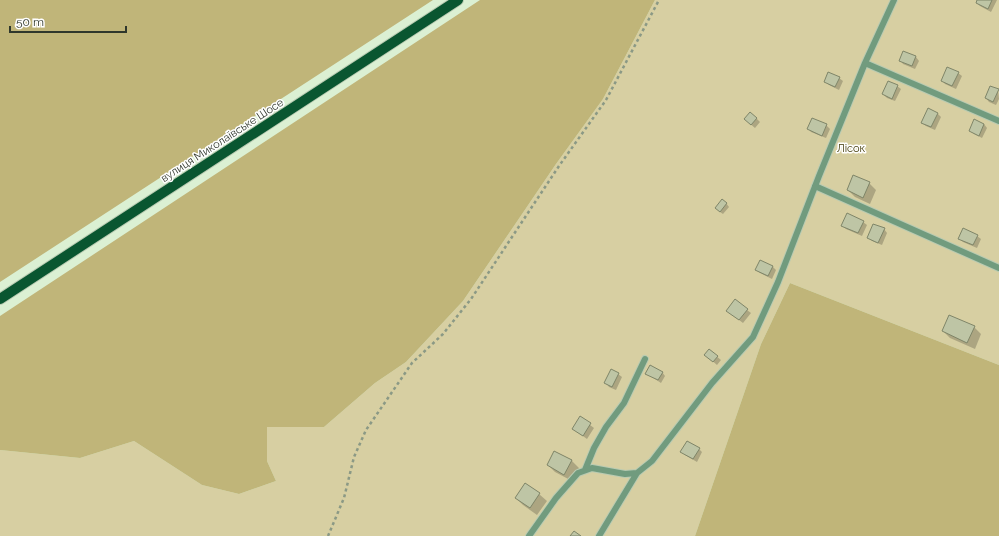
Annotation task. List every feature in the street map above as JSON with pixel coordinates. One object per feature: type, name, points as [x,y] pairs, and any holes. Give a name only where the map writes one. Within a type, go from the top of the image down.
[{"type":"main road","name":"вулиця Миколаївське Шосе","points":[[0,299],[458,0]]},
{"type":"lane","points":[[599,536],[638,473],[652,461],[712,383],[753,337],[778,282],[865,63],[894,0]]},
{"type":"lane","points":[[865,63],[999,121]]},
{"type":"lane","points":[[815,186],[999,268]]},
{"type":"lane","points":[[585,470],[594,448],[606,427],[624,403],[645,359]]},
{"type":"lane","points":[[528,536],[556,498],[578,473],[592,468],[625,474],[638,473]]},
{"type":"path","points":[[328,536],[344,498],[354,457],[366,430],[412,364],[442,334],[471,299],[559,166],[606,100],[659,0]]},
{"type":"green space","name":"Лісок","points":[[655,0],[999,0],[999,365],[790,283],[761,344],[695,536],[0,536],[0,450],[80,458],[134,441],[202,485],[239,494],[276,481],[267,461],[266,427],[324,427],[375,383],[406,362],[463,301],[556,164],[603,99]]},
{"type":"shaded area","points":[[0,0],[433,0],[0,282]]},
{"type":"shaded area","points":[[480,0],[655,0],[603,99],[556,164],[463,301],[406,362],[375,383],[324,427],[267,427],[267,461],[276,481],[239,494],[202,485],[134,441],[80,458],[0,450],[0,316]]},
{"type":"shaded area","points":[[790,283],[999,365],[999,536],[695,536],[761,344]]},
{"type":"building","points":[[977,0],[992,0],[988,9],[976,3]]},
{"type":"building","points":[[903,51],[916,56],[912,66],[899,61]]},
{"type":"building","points":[[947,67],[959,72],[952,86],[941,81]]},
{"type":"building","points":[[828,72],[840,77],[835,87],[824,82]]},
{"type":"building","points":[[888,81],[898,85],[892,99],[882,94]]},
{"type":"building","points":[[990,86],[999,89],[993,102],[985,98]]},
{"type":"building","points":[[928,108],[938,113],[931,127],[921,123]]},
{"type":"building","points":[[750,112],[757,118],[751,125],[744,119]]},
{"type":"building","points":[[812,118],[827,124],[822,136],[807,129]]},
{"type":"building","points":[[974,119],[984,124],[979,136],[969,131]]},
{"type":"building","points":[[853,175],[870,182],[863,198],[847,190]]},
{"type":"building","points":[[722,199],[727,203],[720,212],[715,208]]},
{"type":"building","points":[[847,213],[864,221],[858,233],[841,226]]},
{"type":"building","points":[[873,224],[885,228],[878,243],[867,238]]},
{"type":"building","points":[[963,228],[978,235],[973,245],[958,239]]},
{"type":"building","points":[[760,260],[773,266],[768,276],[755,270]]},
{"type":"building","points":[[735,299],[748,309],[739,320],[726,311]]},
{"type":"building","points":[[949,315],[975,326],[967,343],[942,331]]},
{"type":"building","points":[[709,349],[718,356],[713,362],[704,355]]},
{"type":"building","points":[[650,365],[663,372],[658,380],[645,374]]},
{"type":"building","points":[[611,369],[619,373],[612,387],[604,383]]},
{"type":"building","points":[[580,416],[591,423],[583,436],[572,429]]},
{"type":"building","points":[[687,441],[700,448],[693,459],[680,452]]},
{"type":"building","points":[[554,451],[572,460],[564,475],[547,465]]},
{"type":"building","points":[[525,483],[540,493],[530,508],[515,498]]},
{"type":"building","points":[[574,531],[581,536],[570,536]]}]
